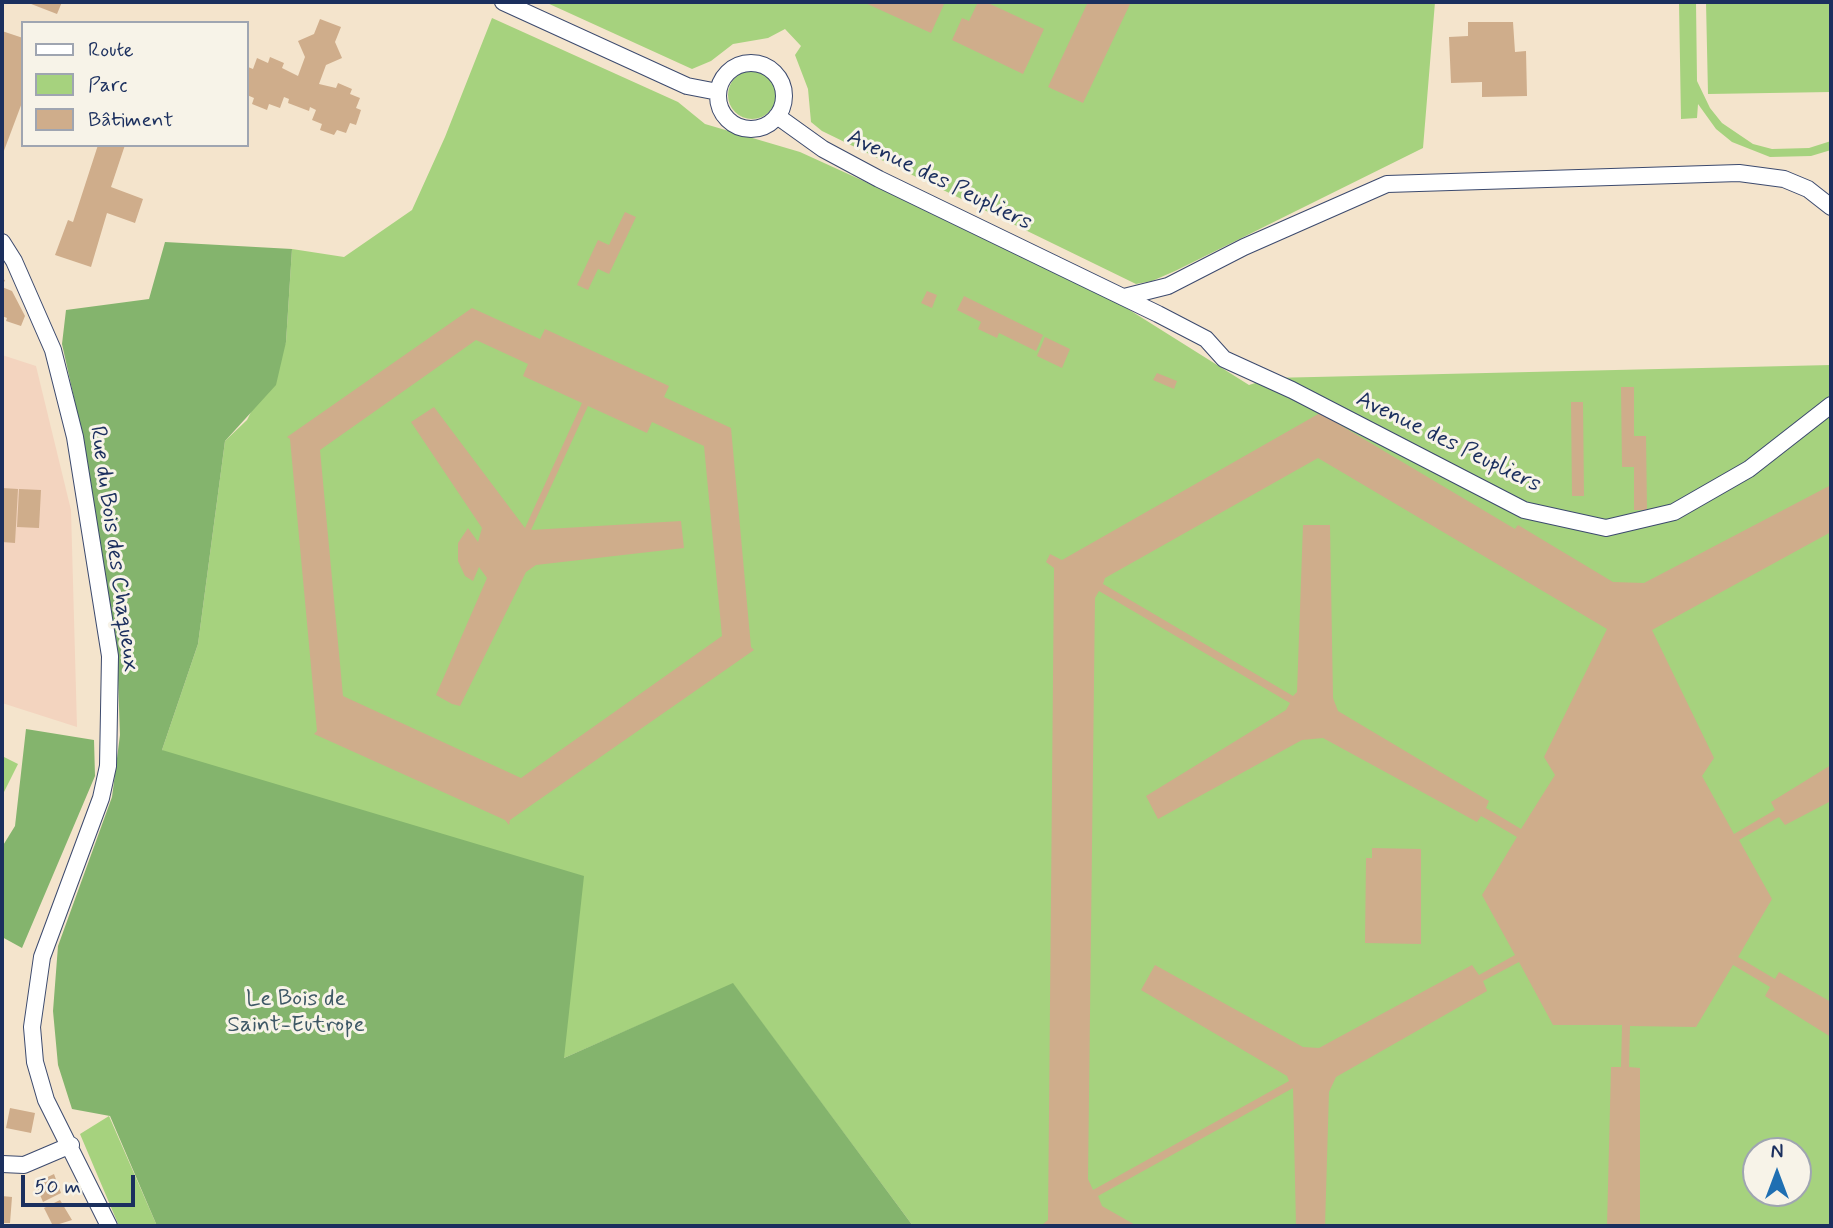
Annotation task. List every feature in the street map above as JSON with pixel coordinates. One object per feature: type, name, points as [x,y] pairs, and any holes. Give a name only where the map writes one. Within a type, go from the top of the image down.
[{"type":"street","points":[[503,2],[687,86],[718,92]]},
{"type":"street","points":[[755,64],[765,66],[781,83],[783,106],[778,116],[759,128],[737,126],[722,112],[718,92],[721,82],[735,68],[755,64]]},
{"type":"street","name":"Avenue des Peupliers","points":[[778,116],[823,149],[879,179],[1206,339],[1224,359],[1292,390],[1524,510],[1606,528],[1674,512],[1749,469],[1831,405]]},
{"type":"street","points":[[1124,297],[1168,286],[1244,247],[1387,184],[1739,173],[1784,179],[1808,189],[1831,207]]},
{"type":"street","name":"Rue du Bois des Chaqueux","points":[[2,242],[14,261],[53,350],[77,450],[110,656],[108,766],[101,798],[42,957],[34,994],[32,1027],[34,1062],[46,1100],[71,1145],[109,1226]]},
{"type":"street","points":[[2,1164],[24,1165],[71,1145]]},
{"type":"shaded area","points":[[2,355],[36,366],[71,510],[77,727],[2,703]]},
{"type":"green space","points":[[545,2],[1435,2],[1423,148],[1175,271],[1152,281],[1136,284],[822,131],[811,122],[808,89],[795,55],[801,46],[785,29],[768,38],[733,44],[711,61],[692,69]]},
{"type":"green space","points":[[1679,2],[1696,2],[1697,81],[1710,108],[1722,123],[1753,144],[1772,149],[1809,148],[1831,141],[1831,150],[1811,156],[1770,157],[1732,142],[1716,129],[1698,104],[1697,118],[1681,119]]},
{"type":"green space","points":[[1706,2],[1831,2],[1831,92],[1708,94]]},
{"type":"green space","points":[[492,18],[678,102],[705,124],[800,152],[1017,251],[1112,299],[1249,385],[1271,378],[1831,365],[1831,1226],[913,1226],[733,984],[564,1058],[162,750],[198,644],[225,441],[247,420],[286,342],[292,249],[344,257],[412,210],[445,137]]},
{"type":"green space","points":[[752,71],[769,78],[776,95],[769,112],[752,119],[735,112],[728,95],[735,78]]},
{"type":"green space","name":"Le Bois de Saint-Eutrope","points":[[165,242],[292,249],[286,342],[276,385],[225,441],[198,644],[162,750],[584,876],[564,1058],[733,983],[913,1226],[157,1226],[110,1116],[72,1109],[58,1065],[53,1011],[58,946],[112,797],[120,735],[117,650],[82,434],[62,344],[66,310],[149,299]]},
{"type":"green space","points":[[26,729],[94,740],[95,776],[22,948],[2,937],[2,847],[15,826]]},
{"type":"green space","points":[[2,756],[18,764],[2,796]]},
{"type":"green space","points":[[109,1116],[157,1226],[119,1226],[80,1134]]},
{"type":"building","points":[[26,2],[62,2],[57,14]]},
{"type":"building","points":[[863,2],[945,2],[931,33]]},
{"type":"building","points":[[978,2],[986,2],[1044,29],[1023,74],[952,40],[962,18],[969,21]]},
{"type":"building","points":[[1088,2],[1131,2],[1083,103],[1048,87]]},
{"type":"building","points":[[320,19],[341,27],[335,42],[342,58],[326,65],[319,84],[336,88],[338,83],[352,89],[350,94],[360,98],[356,108],[361,110],[356,125],[350,123],[346,133],[337,130],[334,135],[320,130],[322,124],[312,120],[316,110],[310,107],[309,111],[288,103],[289,99],[284,97],[280,108],[269,104],[267,110],[252,104],[254,98],[248,95],[248,67],[253,69],[257,58],[268,63],[270,57],[284,63],[282,68],[298,76],[305,57],[298,41],[314,34]]},
{"type":"building","points":[[1468,22],[1513,22],[1515,52],[1526,51],[1527,96],[1482,97],[1482,82],[1451,83],[1449,37],[1468,36]]},
{"type":"building","points":[[2,31],[21,37],[21,105],[2,156]]},
{"type":"building","points":[[97,147],[124,147],[111,187],[143,199],[135,223],[107,213],[91,267],[55,255],[68,220],[73,222]]},
{"type":"building","points":[[625,212],[636,217],[609,274],[598,269],[588,290],[577,285],[598,240],[609,245]]},
{"type":"building","points":[[2,287],[12,291],[25,316],[21,326],[6,321],[7,318],[2,316]]},
{"type":"building","points":[[927,291],[937,295],[932,308],[921,303]]},
{"type":"building","points":[[964,296],[1043,335],[1036,351],[999,333],[997,338],[978,329],[981,322],[957,310]]},
{"type":"building","points":[[472,308],[540,339],[545,329],[669,386],[664,397],[731,428],[751,647],[754,650],[510,820],[509,825],[505,820],[314,734],[317,731],[290,439],[287,437]],"holes":[[[476,340],[528,364],[523,376],[582,403],[525,528],[434,407],[411,422],[482,528],[478,542],[468,528],[458,543],[458,561],[465,576],[473,581],[479,567],[487,578],[436,695],[460,706],[526,572],[536,565],[684,548],[681,521],[531,530],[588,406],[647,433],[652,422],[704,446],[722,636],[521,778],[343,696],[320,450]]]},
{"type":"building","points":[[1045,337],[1070,349],[1062,368],[1037,356]]},
{"type":"building","points":[[1157,373],[1177,381],[1174,389],[1153,380]]},
{"type":"building","points":[[1621,387],[1634,387],[1634,436],[1646,436],[1647,510],[1634,510],[1634,467],[1622,467]]},
{"type":"building","points":[[1571,402],[1583,402],[1584,496],[1572,496]]},
{"type":"building","points":[[1320,413],[1515,529],[1518,525],[1613,582],[1644,583],[1831,485],[1831,532],[1652,630],[1714,758],[1702,776],[1734,834],[1775,810],[1771,802],[1831,765],[1831,801],[1785,825],[1779,817],[1739,840],[1772,899],[1738,957],[1775,979],[1779,972],[1831,1002],[1831,1037],[1765,996],[1770,987],[1733,965],[1696,1027],[1630,1026],[1629,1067],[1640,1068],[1640,1226],[1607,1226],[1611,1067],[1621,1067],[1622,1025],[1553,1025],[1519,962],[1483,981],[1487,991],[1336,1077],[1329,1092],[1325,1226],[1296,1226],[1293,1088],[1098,1196],[1102,1206],[1137,1226],[1041,1226],[1048,1220],[1054,568],[1046,562],[1050,554],[1062,560]],"holes":[[[1318,458],[1607,629],[1544,757],[1555,775],[1521,829],[1486,808],[1489,801],[1338,711],[1333,698],[1330,525],[1303,525],[1297,692],[1293,696],[1103,584],[1105,578]],[[1099,591],[1290,703],[1286,710],[1146,796],[1158,819],[1302,740],[1323,738],[1477,822],[1481,816],[1517,837],[1482,895],[1515,955],[1479,975],[1472,965],[1319,1048],[1303,1047],[1155,965],[1141,990],[1287,1076],[1289,1081],[1093,1190],[1088,1179],[1095,598]]]},
{"type":"building","points":[[2,488],[18,489],[15,543],[2,542]]},
{"type":"building","points":[[19,489],[41,490],[39,528],[17,527]]},
{"type":"building","points":[[1372,848],[1421,849],[1421,944],[1365,943],[1366,858],[1372,858]]},
{"type":"building","points":[[10,1108],[35,1113],[31,1133],[6,1128]]},
{"type":"building","points":[[54,1174],[61,1193],[43,1202],[35,1183]]},
{"type":"building","points":[[2,1196],[12,1197],[10,1223],[2,1223]]},
{"type":"building","points":[[60,1200],[72,1220],[53,1226],[44,1208]]}]
